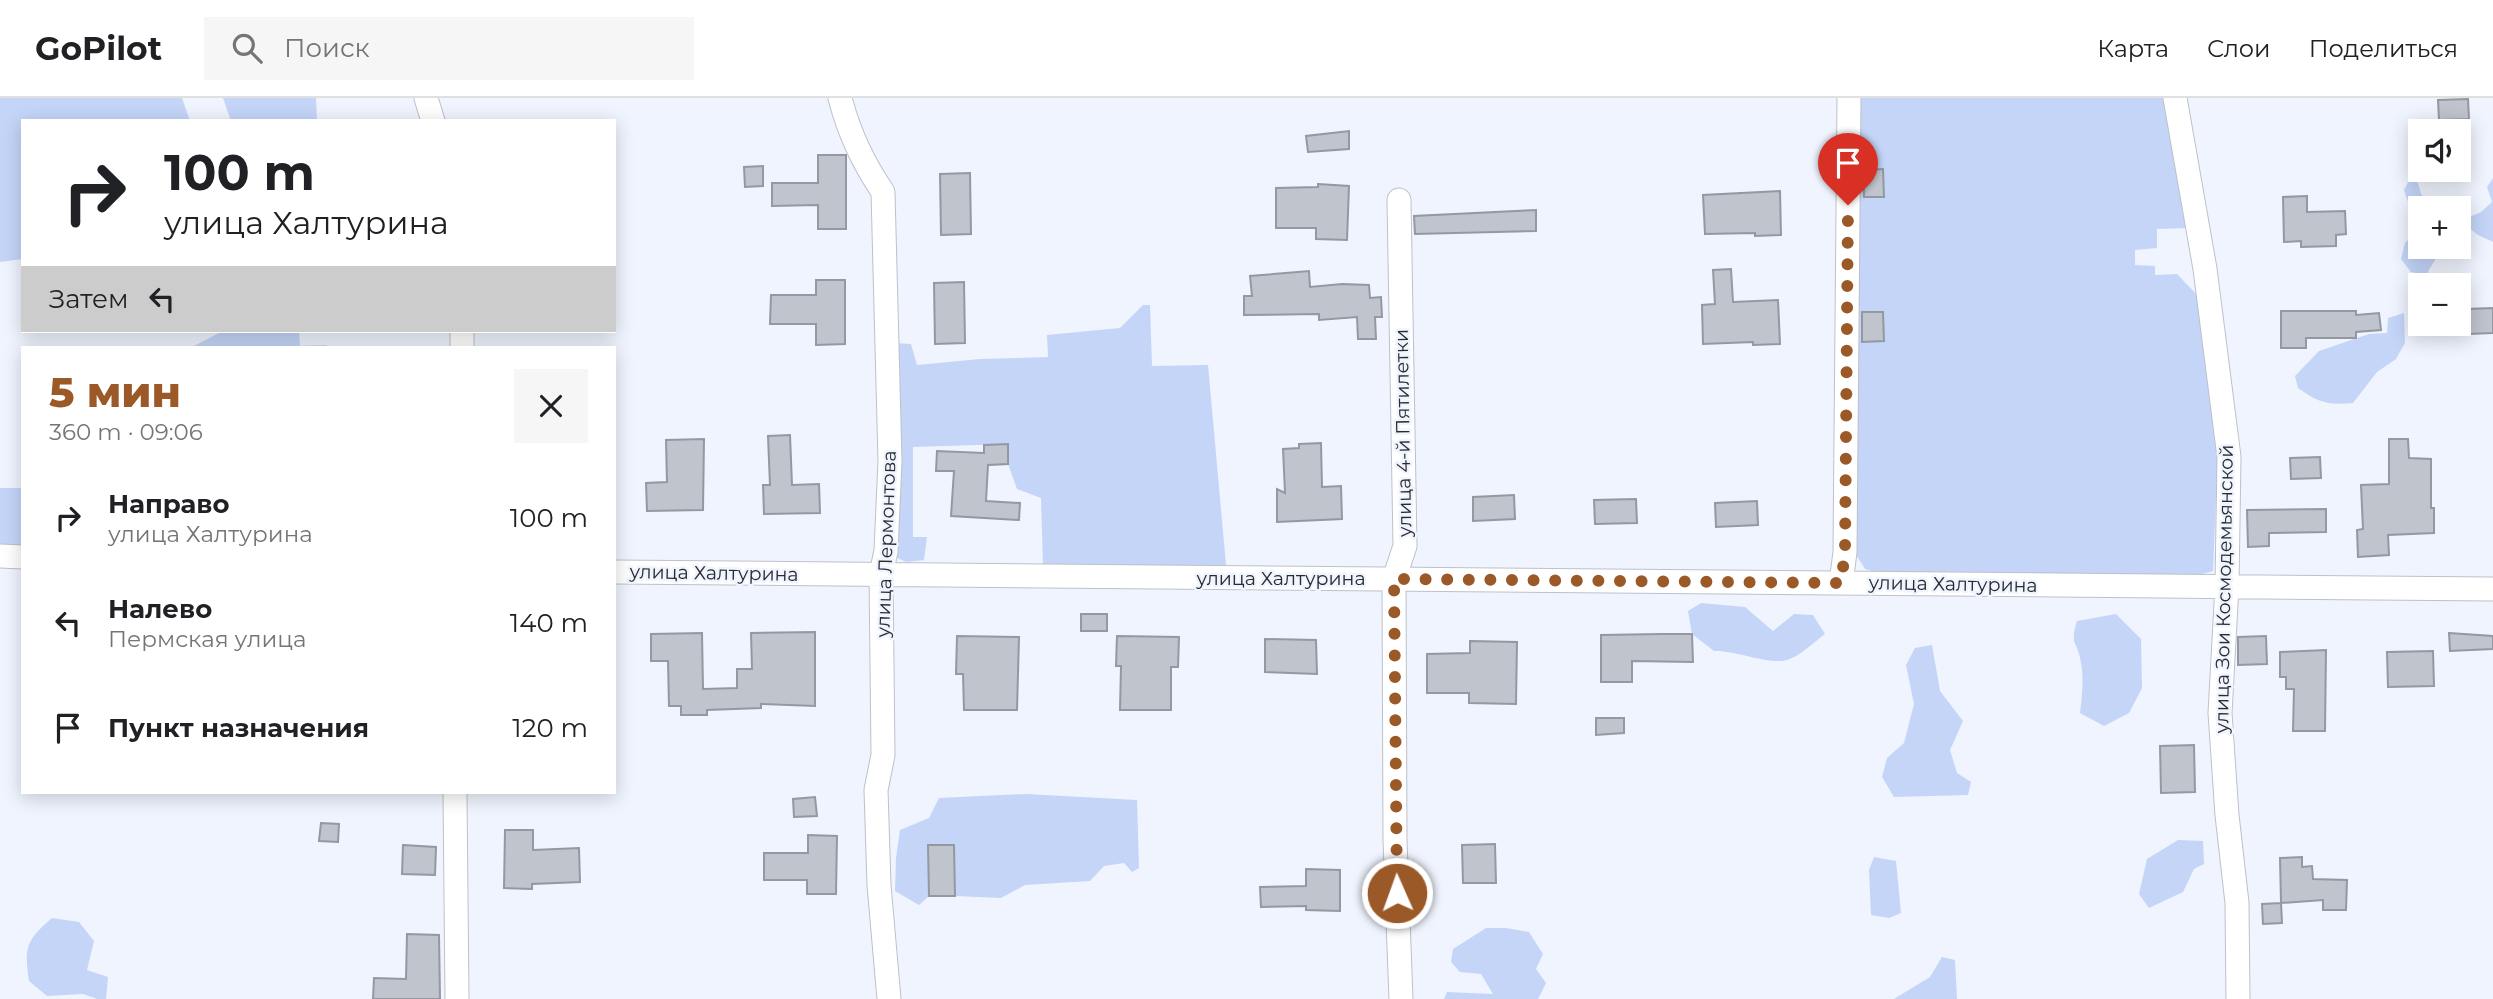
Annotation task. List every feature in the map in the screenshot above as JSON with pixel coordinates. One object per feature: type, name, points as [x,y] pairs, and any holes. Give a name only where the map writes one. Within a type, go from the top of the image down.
[{"type":"street","points":[[426,98],[432,119]]},
{"type":"street","name":"улица Лермонтова","points":[[840,98],[848,129],[883,192],[890,461],[886,551],[881,574],[883,755],[876,790],[878,885],[889,999]]},
{"type":"street","points":[[1841,583],[1845,552],[1849,98]]},
{"type":"street","name":"улица Зои Космодемьянской","points":[[2175,98],[2205,269],[2229,457],[2227,586],[2220,713],[2227,815],[2237,903],[2238,999]]},
{"type":"street","name":"улица 4-й Пятилетки","points":[[1399,200],[1405,546],[1394,579],[1395,840],[1401,999]]},
{"type":"street","points":[[0,556],[21,557]]},
{"type":"street","name":"улица Халтурина","points":[[616,572],[2493,589]]},
{"type":"street","points":[[455,794],[457,999]]},
{"type":"shaded area","points":[[0,98],[182,98],[189,119],[21,119],[21,259],[0,262]]},
{"type":"shaded area","points":[[223,98],[316,98],[317,119],[230,119]]},
{"type":"shaded area","points":[[1855,98],[2172,98],[2188,228],[2157,229],[2157,248],[2135,250],[2135,265],[2155,266],[2155,275],[2177,274],[2200,298],[2219,425],[2213,571],[2199,575],[1880,573],[1865,569],[1855,553]]},
{"type":"shaded area","points":[[2493,178],[2493,242],[2471,230],[2471,216],[2492,202],[2487,187]]},
{"type":"shaded area","points":[[2408,182],[2417,182],[2422,196],[2408,196],[2408,202],[2404,190]]},
{"type":"shaded area","points":[[2408,240],[2408,259],[2436,259],[2427,273],[2411,272],[2401,259]]},
{"type":"shaded area","points":[[1143,305],[1150,305],[1152,366],[1208,365],[1226,565],[1043,565],[1041,498],[1017,489],[1008,464],[1007,444],[913,447],[913,537],[927,537],[924,560],[906,562],[891,555],[892,343],[911,344],[917,365],[980,359],[1048,357],[1047,335],[1120,328]]},
{"type":"shaded area","points":[[2404,313],[2405,343],[2396,359],[2377,372],[2353,403],[2324,402],[2298,388],[2295,376],[2319,351],[2369,334],[2387,333],[2388,318]]},
{"type":"shaded area","points":[[219,333],[299,333],[300,346],[194,346]]},
{"type":"shaded area","points":[[0,488],[21,488],[21,547],[0,545]]},
{"type":"shaded area","points":[[1701,603],[1745,607],[1773,631],[1794,614],[1813,615],[1825,634],[1787,660],[1771,661],[1714,651],[1692,634],[1688,611]]},
{"type":"shaded area","points":[[2116,614],[2141,639],[2142,688],[2129,713],[2104,726],[2080,713],[2082,669],[2074,635],[2077,621]]},
{"type":"shaded area","points":[[1932,645],[1940,691],[1963,721],[1950,750],[1957,773],[1971,782],[1968,795],[1894,797],[1882,777],[1887,758],[1904,743],[1914,704],[1906,665],[1915,648]]},
{"type":"shaded area","points":[[1026,794],[1137,800],[1139,868],[1132,872],[1124,863],[1104,866],[1090,881],[1025,885],[1001,898],[955,896],[954,845],[929,845],[929,896],[919,905],[895,891],[900,830],[929,818],[939,798]]},
{"type":"shaded area","points":[[2178,840],[2203,841],[2204,864],[2194,869],[2183,892],[2149,908],[2139,894],[2147,859]]},
{"type":"shaded area","points":[[1874,857],[1896,861],[1901,913],[1889,918],[1871,915],[1869,870]]},
{"type":"shaded area","points":[[52,918],[79,922],[94,941],[87,970],[108,977],[106,999],[83,994],[47,996],[29,981],[29,945],[37,932]]},
{"type":"shaded area","points":[[1486,928],[1529,932],[1543,954],[1536,969],[1546,983],[1538,999],[1444,999],[1447,992],[1493,994],[1481,974],[1460,972],[1451,962],[1453,949]]},
{"type":"shaded area","points":[[1942,957],[1955,960],[1957,999],[1894,999],[1930,977]]},
{"type":"building","points":[[2468,99],[2469,119],[2439,119],[2438,100]]},
{"type":"building","points":[[1349,131],[1349,149],[1308,152],[1306,136]]},
{"type":"building","points":[[818,155],[846,155],[846,229],[818,229],[818,205],[772,206],[772,183],[818,183]]},
{"type":"building","points":[[763,166],[763,186],[745,187],[744,167]]},
{"type":"building","points":[[1883,169],[1884,197],[1864,197],[1864,170]]},
{"type":"building","points":[[970,173],[971,234],[941,235],[940,174]]},
{"type":"building","points":[[1318,184],[1349,186],[1347,240],[1316,239],[1316,228],[1276,228],[1276,188],[1318,187]]},
{"type":"building","points":[[1780,191],[1781,235],[1705,234],[1703,195]]},
{"type":"building","points":[[2307,196],[2307,212],[2345,211],[2346,234],[2336,235],[2336,246],[2301,247],[2301,241],[2284,242],[2283,197]]},
{"type":"building","points":[[1536,210],[1536,231],[1415,234],[1414,216]]},
{"type":"building","points":[[1731,269],[1733,302],[1778,300],[1780,344],[1703,344],[1702,305],[1715,304],[1713,270]]},
{"type":"building","points":[[1309,271],[1310,287],[1369,285],[1370,298],[1381,297],[1382,317],[1375,317],[1376,339],[1358,339],[1357,317],[1319,320],[1319,314],[1244,315],[1244,296],[1252,296],[1250,276]]},
{"type":"building","points":[[816,280],[845,280],[845,344],[816,345],[816,324],[770,324],[771,295],[816,295]]},
{"type":"building","points":[[964,282],[965,343],[935,344],[934,283]]},
{"type":"building","points":[[2493,308],[2493,333],[2471,334],[2471,309]]},
{"type":"building","points":[[2281,311],[2356,311],[2356,315],[2379,313],[2381,330],[2356,332],[2356,338],[2306,338],[2306,348],[2281,348]]},
{"type":"building","points":[[1862,312],[1883,312],[1884,341],[1862,342]]},
{"type":"building","points":[[790,435],[792,485],[819,484],[820,513],[764,514],[763,485],[770,485],[768,436]]},
{"type":"building","points":[[704,439],[703,510],[647,511],[646,483],[667,482],[666,440]]},
{"type":"building","points":[[2389,439],[2408,439],[2409,458],[2431,459],[2434,533],[2388,535],[2389,555],[2358,557],[2357,530],[2363,529],[2361,485],[2389,484]]},
{"type":"building","points":[[1321,443],[1322,487],[1341,486],[1342,519],[1277,522],[1277,489],[1285,493],[1283,449],[1299,448],[1299,444]]},
{"type":"building","points":[[1008,444],[1008,464],[988,465],[986,501],[1020,503],[1019,520],[951,516],[954,471],[936,471],[937,451],[984,453],[984,445]]},
{"type":"building","points":[[2320,457],[2321,478],[2291,479],[2290,458]]},
{"type":"building","points":[[1514,495],[1515,519],[1473,521],[1473,497]]},
{"type":"building","points":[[1636,499],[1637,523],[1595,524],[1594,500]]},
{"type":"building","points":[[1757,501],[1758,525],[1716,527],[1715,503]]},
{"type":"building","points":[[2326,509],[2326,532],[2269,533],[2269,546],[2248,547],[2247,510]]},
{"type":"building","points":[[1081,614],[1107,614],[1107,631],[1081,631]]},
{"type":"building","points":[[815,632],[815,706],[761,704],[761,708],[707,710],[707,715],[681,715],[681,706],[669,706],[668,661],[651,661],[651,634],[702,633],[703,689],[737,688],[737,669],[752,669],[751,633]]},
{"type":"building","points":[[2449,633],[2493,636],[2493,649],[2450,651]]},
{"type":"building","points":[[1692,634],[1693,662],[1632,661],[1632,682],[1601,682],[1601,635]]},
{"type":"building","points":[[957,636],[1019,637],[1017,710],[964,710],[963,674],[956,674]]},
{"type":"building","points":[[1117,636],[1179,637],[1178,667],[1171,667],[1171,710],[1120,710],[1121,666],[1116,666]]},
{"type":"building","points":[[2266,636],[2267,664],[2238,665],[2238,637]]},
{"type":"building","points":[[1265,639],[1316,640],[1317,674],[1265,672]]},
{"type":"building","points":[[1470,641],[1517,642],[1516,704],[1469,703],[1469,693],[1427,693],[1427,654],[1470,653]]},
{"type":"building","points":[[2326,650],[2325,731],[2293,731],[2294,689],[2286,689],[2286,677],[2280,677],[2280,652]]},
{"type":"building","points":[[2433,651],[2434,686],[2388,687],[2387,652]]},
{"type":"building","points":[[1596,718],[1624,718],[1624,733],[1596,735]]},
{"type":"building","points":[[2194,745],[2195,792],[2161,793],[2160,746]]},
{"type":"building","points":[[815,797],[817,816],[794,817],[793,799]]},
{"type":"building","points":[[321,823],[339,824],[338,842],[319,841]]},
{"type":"building","points":[[505,830],[533,830],[533,850],[579,848],[580,882],[532,884],[532,889],[504,888]]},
{"type":"building","points":[[808,835],[837,836],[836,894],[807,894],[807,880],[764,880],[764,853],[808,853]]},
{"type":"building","points":[[1495,844],[1496,883],[1463,883],[1462,845]]},
{"type":"building","points":[[403,845],[436,847],[435,875],[402,874]]},
{"type":"building","points":[[928,845],[954,845],[955,896],[929,896]]},
{"type":"building","points":[[2302,857],[2302,867],[2312,866],[2313,879],[2347,880],[2346,910],[2323,910],[2323,900],[2281,903],[2280,858]]},
{"type":"building","points":[[1306,869],[1340,870],[1340,911],[1306,910],[1306,906],[1261,907],[1260,887],[1306,886]]},
{"type":"building","points":[[2281,903],[2282,923],[2263,924],[2262,904]]},
{"type":"building","points":[[407,934],[439,935],[440,999],[373,999],[374,978],[406,979]]},
{"type":"route","points":[[1397,893],[1394,579],[1841,583],[1845,552],[1848,205]]}]
